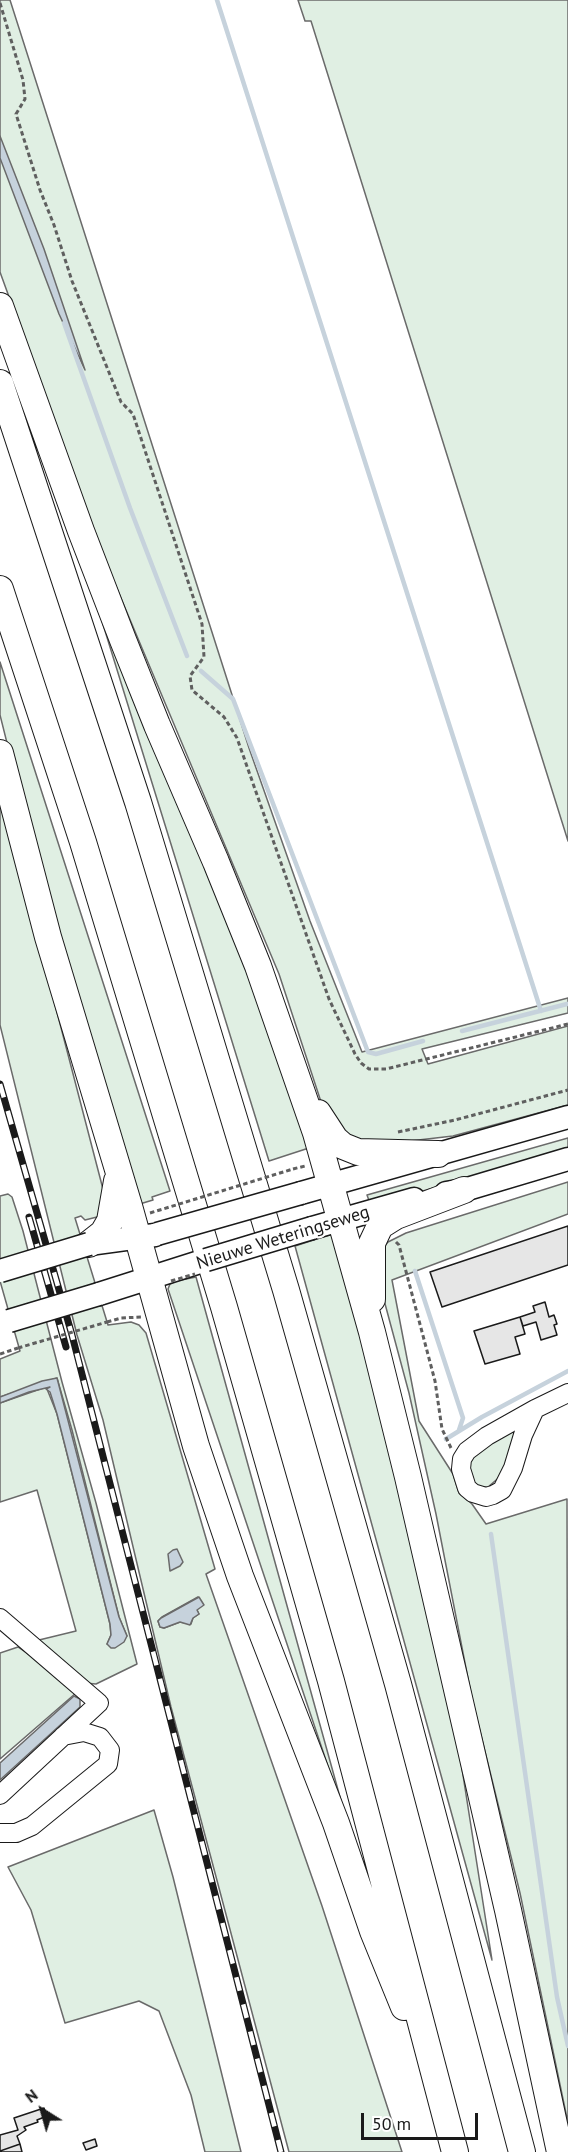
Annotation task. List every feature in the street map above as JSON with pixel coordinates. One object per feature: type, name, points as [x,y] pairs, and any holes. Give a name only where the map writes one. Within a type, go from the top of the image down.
[{"type":"highway","points":[[0,306],[123,640],[258,966],[305,1100],[327,1172],[372,1332],[408,1477],[506,1899],[560,2152]]},
{"type":"highway","points":[[0,383],[138,802],[286,1290],[399,1684],[522,2152]]},
{"type":"highway","points":[[0,589],[96,886],[224,1307],[331,1681],[442,2095],[455,2152]]},
{"type":"highway","points":[[0,753],[48,937],[118,1172],[148,1229],[196,1446],[240,1576],[336,1823],[373,1931],[442,2095]]},
{"type":"highway","points":[[305,1100],[324,1120],[335,1139],[352,1150],[368,1154],[438,1154]]},
{"type":"highway","points":[[88,1244],[103,1233],[112,1216],[118,1172]]},
{"type":"highway","points":[[372,1332],[372,1243],[377,1230],[385,1221],[464,1190]]},
{"type":"main road","name":"Nieuwe Weteringseweg","points":[[0,1271],[88,1244],[148,1229],[188,1227],[301,1193],[327,1172],[438,1154],[568,1117]]},
{"type":"main road","name":"Nieuwe Weteringseweg","points":[[5,1322],[312,1228],[417,1198],[464,1190],[568,1159]]},
{"type":"street","points":[[535,1409],[523,1435],[513,1468],[502,1490],[493,1496],[486,1497],[472,1493],[467,1488],[461,1469],[462,1459],[467,1451],[475,1443],[535,1409],[568,1393]]},
{"type":"street","points":[[0,1618],[99,1703],[0,1796]]},
{"type":"street","points":[[0,1833],[16,1833],[32,1826],[108,1764],[110,1750],[100,1737],[84,1732],[63,1736]]},
{"type":"path","points":[[0,3],[23,80],[25,99],[16,114],[37,179],[72,281],[121,402],[133,414],[202,624],[204,657],[190,676],[192,690],[224,717],[237,738],[329,999],[355,1054],[369,1069],[387,1069],[568,1024]]},
{"type":"path","points":[[393,1132],[455,1120],[568,1090]]},
{"type":"path","points":[[148,1229],[293,1169],[327,1172]]},
{"type":"path","points":[[377,1230],[387,1233],[399,1245],[435,1381],[442,1429],[461,1469]]},
{"type":"path","points":[[0,1354],[107,1322]]},
{"type":"green space","points":[[0,0],[10,0],[249,748],[310,921],[362,1052],[568,998],[568,1013],[422,1049],[428,1064],[568,1026],[568,1105],[453,1136],[375,1145],[344,1134],[325,1114],[279,974],[102,553],[0,272]]},
{"type":"green space","points":[[298,0],[568,0],[568,841],[311,21],[305,21]]},
{"type":"green space","points":[[97,605],[233,912],[315,1146],[269,1161]]},
{"type":"green space","points":[[0,662],[170,1191],[152,1197],[153,1200],[133,1206],[41,879],[0,715]]},
{"type":"green space","points":[[0,793],[104,1193],[101,1216],[85,1220],[81,1216],[75,1218],[108,1325],[131,1322],[139,1325],[146,1333],[215,1569],[206,1574],[322,1906],[402,2152],[289,2152],[171,1707],[103,1420],[77,1335],[0,1025]],"holes":[[[198,1597],[199,1614],[193,1618],[191,1624],[180,1622],[164,1628],[160,1627],[158,1621],[162,1617]]]},
{"type":"green space","points":[[568,1138],[568,1149],[371,1206],[367,1195]]},
{"type":"green space","points":[[568,1182],[568,1214],[392,1280],[419,1421],[453,1474],[459,1493],[472,1504],[486,1524],[567,1499],[568,2123],[520,1893],[472,1699],[436,1514],[409,1393],[384,1300],[381,1250],[388,1242],[406,1233]]},
{"type":"green space","points":[[8,1194],[12,1197],[23,1231],[137,1664],[96,1684],[84,1683],[39,1640],[76,1631],[37,1490],[0,1502],[0,1403],[49,1386],[50,1388],[47,1389],[57,1414],[110,1624],[111,1635],[107,1644],[127,1636],[119,1617],[57,1378],[0,1397],[0,1359],[20,1351],[0,1281],[0,1196]]},
{"type":"green space","points":[[332,1234],[377,1384],[457,1737],[492,1960],[295,1246]]},
{"type":"green space","points":[[196,1277],[348,1826],[168,1289],[170,1284],[176,1281]]},
{"type":"green space","points":[[516,1427],[516,1436],[502,1475],[488,1487],[476,1485],[469,1467],[474,1450]]},
{"type":"green space","points":[[18,1647],[65,1679],[76,1693],[0,1759],[0,1653]]},
{"type":"green space","points":[[154,1810],[173,1877],[241,2152],[205,2152],[191,2095],[159,2011],[139,2001],[65,2023],[31,1910],[8,1867]]},
{"type":"shaded area","points":[[0,136],[44,249],[85,370],[59,314],[0,158]]},
{"type":"shaded area","points":[[57,1378],[119,1617],[127,1636],[124,1642],[115,1648],[107,1644],[111,1635],[110,1624],[57,1414],[50,1392],[46,1389],[50,1387],[0,1403],[0,1397],[42,1381]]},
{"type":"shaded area","points":[[177,1549],[183,1562],[170,1571],[168,1554]]},
{"type":"shaded area","points":[[199,1597],[204,1605],[197,1610],[199,1614],[193,1618],[190,1625],[180,1622],[164,1628],[160,1627],[158,1621],[161,1618]]},
{"type":"shaded area","points":[[74,1696],[80,1699],[80,1707],[0,1780],[0,1763]]},
{"type":"building","points":[[568,1226],[568,1265],[442,1307],[430,1272]]},
{"type":"building","points":[[545,1302],[549,1317],[554,1315],[557,1335],[541,1340],[536,1322],[523,1326],[520,1317],[535,1312],[533,1306]]},
{"type":"building","points":[[520,1317],[525,1334],[515,1337],[520,1354],[485,1364],[474,1331]]},
{"type":"building","points":[[44,2108],[47,2116],[24,2127],[26,2130],[17,2136],[20,2144],[0,2151],[0,2135],[18,2130],[14,2118]]},
{"type":"building","points":[[95,2139],[97,2146],[86,2150],[83,2143]]},
{"type":"building","points":[[20,2144],[22,2152],[0,2152],[0,2151]]},
{"type":"waterway","points":[[217,0],[541,1011]]},
{"type":"waterway","points":[[64,323],[130,508],[187,656]]},
{"type":"waterway","points":[[201,671],[233,699],[368,1052],[376,1054],[423,1041]]},
{"type":"waterway","points":[[462,1031],[567,1004]]},
{"type":"waterway","points":[[415,1271],[463,1418],[459,1430]]},
{"type":"waterway","points":[[446,1439],[568,1371]]},
{"type":"waterway","points":[[491,1534],[557,1997],[568,2046]]},
{"type":"railway","points":[[0,1084],[72,1335],[281,2152]]},
{"type":"railway","points":[[29,1217],[66,1347]]}]
